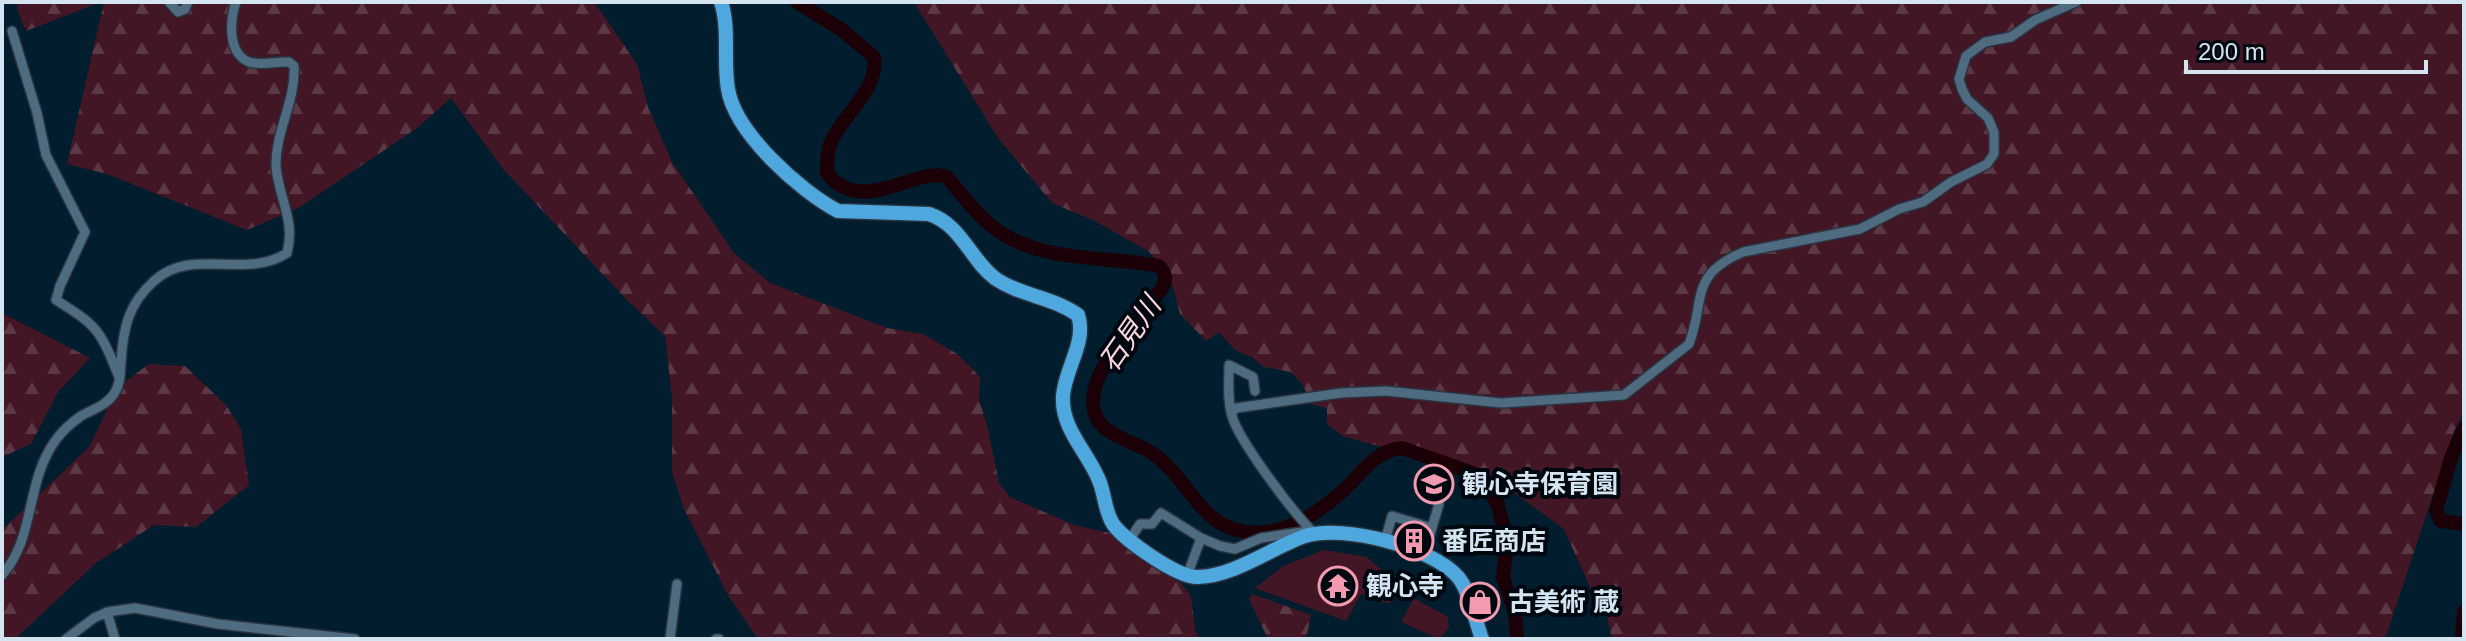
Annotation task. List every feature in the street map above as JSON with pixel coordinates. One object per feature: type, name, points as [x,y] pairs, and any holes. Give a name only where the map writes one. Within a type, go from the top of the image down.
[{"type":"highway","points":[[721,2],[728,92],[750,135],[779,166],[827,206],[838,211],[929,214],[941,218],[957,231],[996,278],[1068,307],[1078,315],[1081,334],[1068,369],[1063,394],[1064,414],[1100,480],[1111,520],[1130,539],[1187,576],[1207,577],[1232,569],[1310,529],[1385,541],[1447,566],[1461,580],[1482,639]]},
{"type":"street","points":[[169,2],[178,12],[185,9],[188,2]]},
{"type":"street","points":[[2,575],[22,545],[30,518],[33,486],[54,443],[67,426],[109,400],[120,380],[126,318],[135,301],[156,279],[189,263],[236,265],[274,259],[287,253],[290,228],[278,183],[276,162],[291,103],[294,66],[289,62],[250,62],[239,54],[231,26],[236,2]]},
{"type":"street","points":[[1231,413],[1236,408],[1341,393],[1386,391],[1501,403],[1624,395],[1689,344],[1694,332],[1699,293],[1715,269],[1730,258],[1743,252],[1860,229],[1899,209],[1923,202],[1951,182],[1987,164],[1994,154],[1994,132],[1988,118],[1967,99],[1962,89],[1959,79],[1966,56],[1985,42],[2011,37],[2035,20],[2076,2]]},
{"type":"street","points":[[12,31],[37,113],[46,155],[85,232],[56,300],[95,326],[104,339],[120,380]]},
{"type":"street","points":[[1130,539],[1140,524],[1152,524],[1161,513],[1201,538],[1235,549],[1261,538],[1310,529],[1262,466],[1231,413],[1229,365],[1253,377],[1255,391]]},
{"type":"street","points":[[1424,555],[1439,504]]},
{"type":"street","points":[[1385,541],[1392,516],[1432,528]]},
{"type":"street","points":[[1187,576],[1201,538]]},
{"type":"street","points":[[670,639],[677,584]]},
{"type":"street","points":[[66,639],[107,612],[135,608],[277,635],[355,639]]},
{"type":"street","points":[[107,612],[115,639]]},
{"type":"green space","points":[[18,2],[101,2],[26,31],[17,9]]},
{"type":"green space","points":[[104,2],[594,2],[637,64],[648,107],[672,162],[734,253],[770,283],[887,328],[923,334],[959,355],[980,377],[979,399],[999,483],[1010,497],[1074,525],[1114,534],[1176,577],[1191,596],[1199,639],[758,639],[729,597],[684,509],[672,472],[672,398],[665,336],[503,169],[451,98],[417,128],[300,207],[247,230],[107,174],[67,164]]},
{"type":"green space","points":[[914,2],[2464,2],[2464,412],[2454,431],[2385,639],[1612,639],[1606,613],[1589,585],[1564,529],[1497,480],[1343,436],[1327,424],[1327,408],[1311,404],[1303,385],[1291,372],[1264,367],[1252,357],[1235,350],[1219,332],[1206,341],[1180,314],[1170,275],[1148,251],[1093,220],[1052,203],[998,138]]},
{"type":"green space","points":[[2,313],[90,358],[58,392],[31,444],[2,457]]},
{"type":"green space","points":[[149,364],[185,366],[226,405],[241,429],[249,485],[196,527],[154,525],[96,563],[15,639],[2,639],[2,530],[89,447],[118,387]]},
{"type":"green space","points":[[1324,550],[1367,557],[1396,583],[1390,604],[1361,594],[1346,621],[1255,588],[1283,566]]},
{"type":"green space","points":[[1252,594],[1311,615],[1306,639],[1268,639],[1249,599]]},
{"type":"green space","points":[[1414,598],[1448,617],[1449,628],[1439,639],[1401,622]]},
{"type":"waterway","name":"石見川","points":[[797,2],[842,30],[874,57],[871,81],[829,148],[827,173],[841,186],[856,191],[872,191],[935,175],[947,177],[988,223],[1027,245],[1070,256],[1159,266],[1165,279],[1162,288],[1110,355],[1096,385],[1094,412],[1105,429],[1152,453],[1212,517],[1227,527],[1244,532],[1277,530],[1308,516],[1337,496],[1377,457],[1393,450],[1402,448],[1473,473],[1482,479],[1498,505],[1507,542],[1503,578],[1515,613],[1517,639]]},
{"type":"waterway","name":"石見川","points":[[2464,428],[2451,458],[2436,511],[2441,521],[2464,524]]},
{"type":"waterway","name":"石見川","points":[[2462,639],[2464,612]]},
{"type":"place","name":"観心寺保育園","points":[[1434,484]]},
{"type":"place","name":"番匠商店","points":[[1414,541]]},
{"type":"place","name":"観心寺","points":[[1338,586]]},
{"type":"place","name":"古美術 蔵","points":[[1480,602]]}]
